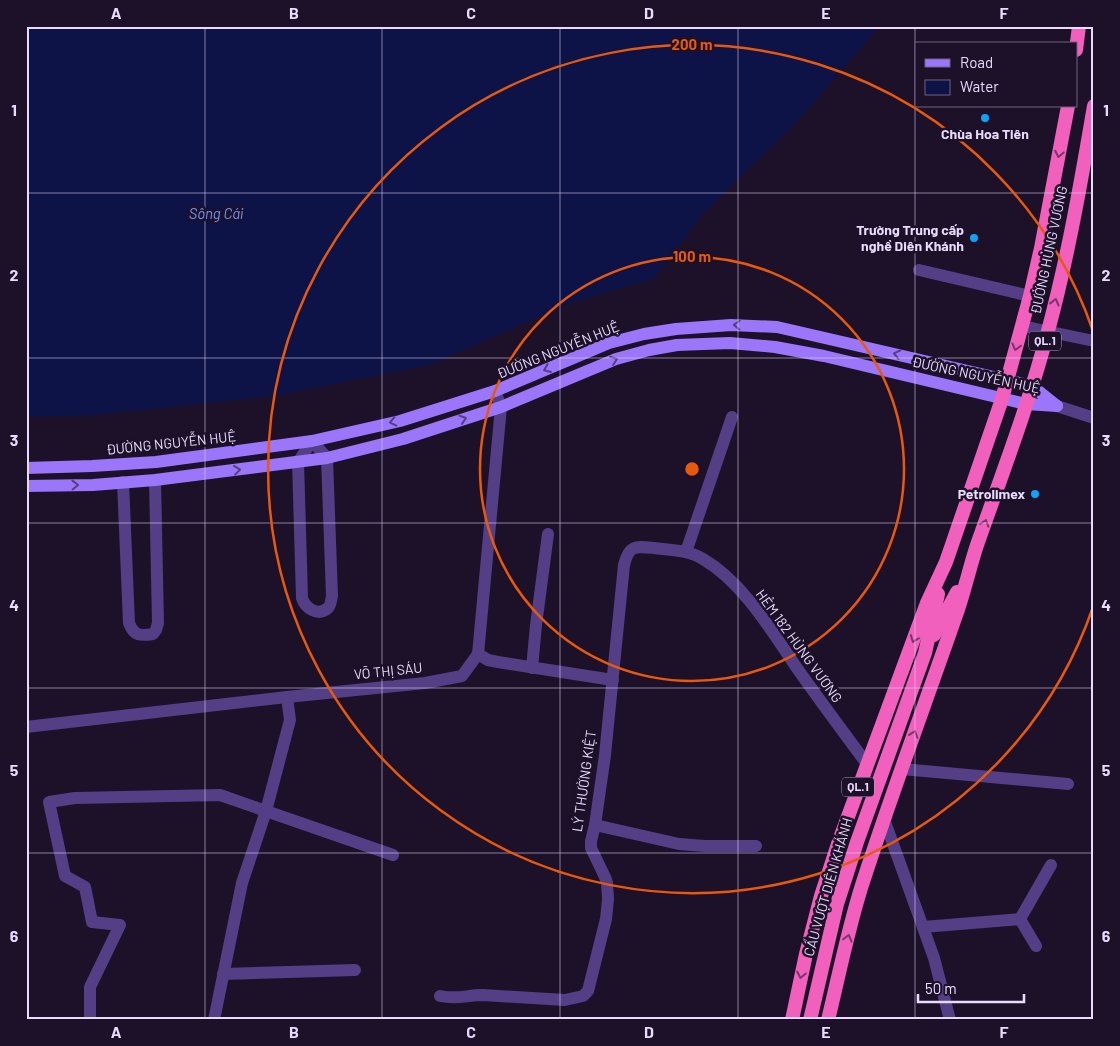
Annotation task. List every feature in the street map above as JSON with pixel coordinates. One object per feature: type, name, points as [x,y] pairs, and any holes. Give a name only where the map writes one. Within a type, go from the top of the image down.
[{"type":"highway","points":[[1077,42],[1079,26]]},
{"type":"highway","name":"ĐƯỜNG HÙNG VƯƠNG","points":[[969,570],[1032,386],[1048,333],[1067,254],[1094,106]]},
{"type":"highway","name":"ĐƯỜNG HÙNG VƯƠNG","points":[[946,562],[1002,399],[1022,326],[1041,248],[1068,108]]},
{"type":"highway","name":"CẦU VƯỢT DIÊN KHÁNH","points":[[810,1020],[837,904],[925,653],[946,562]]},
{"type":"highway","name":"QL.1","points":[[792,1020],[821,896],[839,841],[927,603],[946,562]]},
{"type":"highway","name":"CẦU VƯỢT DIÊN KHÁNH","points":[[925,653],[969,570]]},
{"type":"highway","name":"QL.1","points":[[828,1020],[861,887],[957,614],[969,570]]},
{"type":"main road","name":"ĐƯỜNG NGUYỄN HUỆ","points":[[26,468],[156,462],[312,441],[400,421],[495,391],[610,343],[635,336],[676,329],[731,325],[777,327],[1032,386],[1057,406]]},
{"type":"main road","name":"ĐƯỜNG NGUYỄN HUỆ","points":[[26,486],[93,485],[155,480],[327,458],[403,439],[501,407],[624,356],[678,345],[730,343],[775,347],[824,356],[1002,399],[1026,404],[1057,406]]},
{"type":"street","points":[[919,270],[1030,296]]},
{"type":"street","points":[[1022,326],[1094,342]]},
{"type":"street","points":[[495,391],[501,407],[478,654],[488,660],[613,680]]},
{"type":"street","points":[[1057,406],[1094,418]]},
{"type":"street","points":[[686,552],[732,417]]},
{"type":"street","points":[[312,441],[327,458],[332,596],[329,606],[321,612],[307,608],[302,598],[298,462],[312,441]]},
{"type":"street","points":[[123,482],[129,623],[132,631],[144,635],[153,634],[158,623],[155,480]]},
{"type":"street","points":[[532,668],[548,534]]},
{"type":"street","name":"HẺM 182 HÙNG VƯƠNG","points":[[638,547],[686,552],[703,559],[726,576],[767,623],[867,764]]},
{"type":"street","name":"LÝ THƯỜNG KIỆT","points":[[440,996],[455,999],[483,996],[564,1000],[586,994],[591,982],[606,919],[608,899],[607,883],[591,848],[591,840],[602,774],[624,565],[626,554],[638,547]]},
{"type":"street","name":"VÕ THỊ SÁU","points":[[26,727],[425,683],[462,676],[478,654]]},
{"type":"street","points":[[214,1020],[242,883],[266,811],[290,720],[287,697]]},
{"type":"street","points":[[902,769],[1068,784]]},
{"type":"street","points":[[90,1020],[90,987],[120,925],[92,922],[85,887],[65,876],[49,802],[75,798],[220,795],[393,855]]},
{"type":"street","points":[[884,819],[934,958],[950,1020]]},
{"type":"street","points":[[595,825],[679,844],[756,846]]},
{"type":"street","points":[[1020,919],[1051,865]]},
{"type":"street","points":[[923,927],[1020,919]]},
{"type":"street","points":[[1020,919],[1036,946]]},
{"type":"street","points":[[223,974],[355,970]]},
{"type":"water","name":"Sông Cái","points":[[26,26],[880,26],[796,123],[703,214],[653,279],[570,303],[430,365],[275,396],[97,415],[26,417]]},
{"type":"place","name":"Chùa Hoa Tiên","points":[[985,118]]},
{"type":"place","name":"Trường Trung cấp nghề Diên Khánh","points":[[974,238]]},
{"type":"place","name":"Petrolimex","points":[[1035,494]]}]
